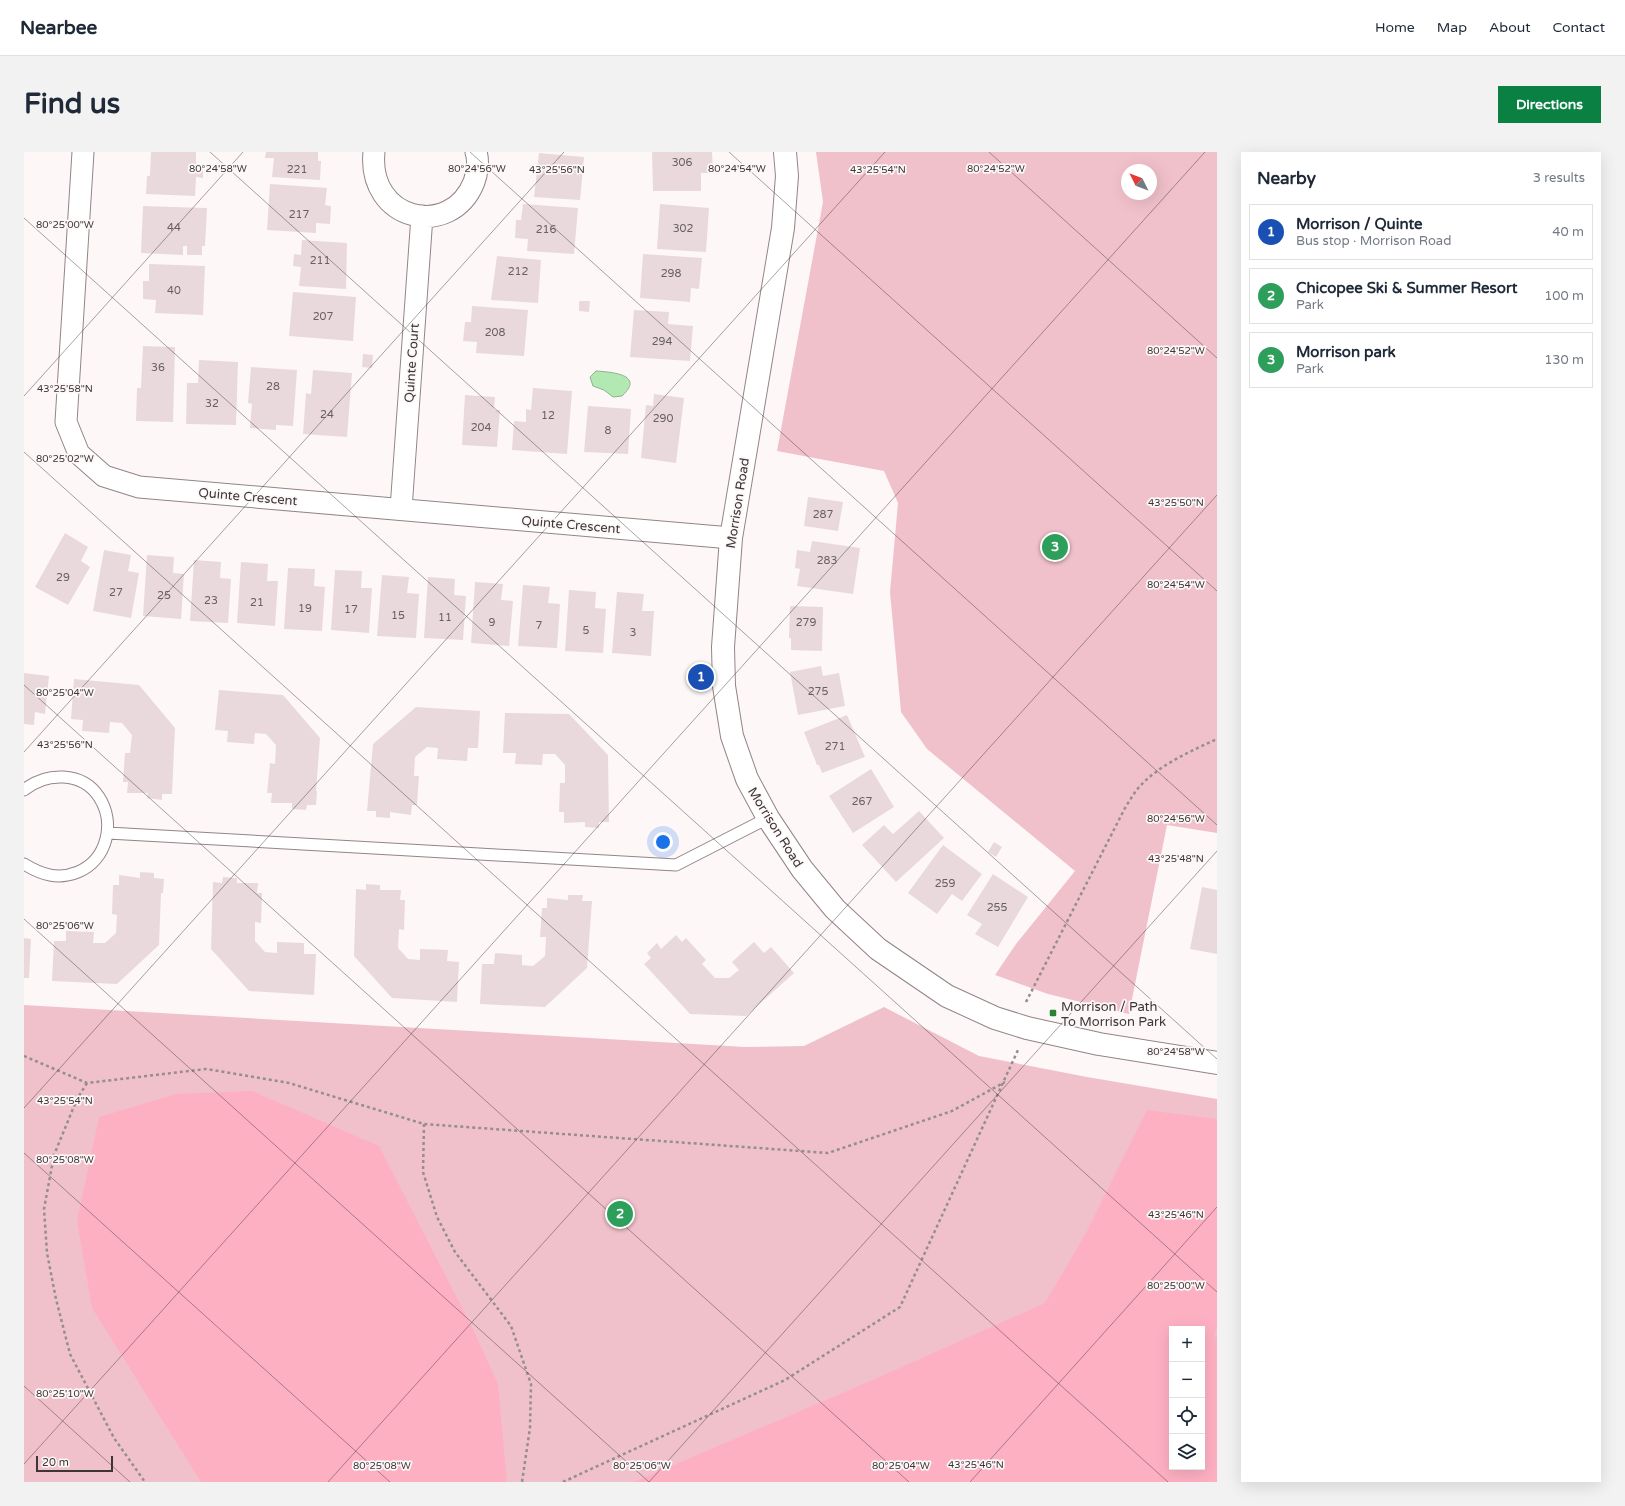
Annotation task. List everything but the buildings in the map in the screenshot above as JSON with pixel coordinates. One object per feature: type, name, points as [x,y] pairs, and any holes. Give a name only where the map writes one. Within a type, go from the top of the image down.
[{"type":"street","name":"Quinte Crescent","points":[[83,152],[66,422],[79,454],[104,476],[139,487],[731,538]]},
{"type":"street","points":[[374,152],[373,171],[380,192],[392,206],[408,214],[422,216],[440,214],[456,206],[470,192],[476,175],[476,152]]},
{"type":"street","name":"Morrison Road","points":[[785,152],[787,176],[783,228],[731,538],[723,647],[724,686],[732,736],[747,779],[768,818],[802,869],[835,909],[878,949],[947,996],[995,1018],[1027,1028],[1099,1044],[1217,1063]]},
{"type":"street","name":"Quinte Court","points":[[401,509],[422,216]]},
{"type":"lane","points":[[24,790],[33,783],[52,776],[70,777],[86,785],[99,797],[107,815],[108,833],[103,848],[93,862],[85,869],[68,876],[44,875],[24,864]]},
{"type":"lane","points":[[108,833],[676,865],[768,818]]},
{"type":"path","points":[[1025,1004],[1125,808],[1137,790],[1141,785],[1163,768],[1195,749],[1217,739]]},
{"type":"path","points":[[563,1482],[785,1380],[900,1307],[1005,1082],[1020,1045]]},
{"type":"path","points":[[24,1056],[87,1083],[206,1069],[289,1083],[424,1124],[828,1153],[952,1111],[1005,1082]]},
{"type":"path","points":[[87,1083],[77,1099],[54,1155],[44,1209],[47,1253],[56,1300],[70,1354],[114,1438],[146,1482]]},
{"type":"path","points":[[424,1124],[423,1172],[437,1217],[455,1252],[511,1326],[531,1384],[530,1428],[522,1482]]},
{"type":"shaded area","points":[[816,152],[1217,152],[1217,833],[1167,825],[1129,1014],[1048,994],[995,975],[1016,944],[1075,871],[927,749],[901,712],[890,592],[898,503],[884,471],[777,451],[823,202]]},
{"type":"shaded area","points":[[596,371],[609,372],[623,376],[628,379],[630,383],[628,389],[622,396],[613,397],[604,390],[593,386],[590,377]]},
{"type":"shaded area","points":[[24,1005],[745,1047],[804,1046],[884,1007],[979,1056],[1087,1077],[1217,1099],[1217,1482],[24,1482]]},
{"type":"shaded area","points":[[252,1091],[379,1146],[474,1331],[498,1384],[507,1482],[201,1482],[92,1308],[77,1221],[99,1117],[176,1094]]},
{"type":"shaded area","points":[[1147,1110],[1217,1119],[1217,1327],[1214,1336],[1217,1337],[1217,1482],[634,1482],[884,1375],[1045,1303],[1087,1231]]},
{"type":"place","name":"Morrison park","points":[[1055,547]]},
{"type":"place","name":"Morrison / Quinte","points":[[701,677]]},
{"type":"place","name":"Morrison / Path To Morrison Park","points":[[1053,1013]]},
{"type":"place","name":"Chicopee Ski & Summer Resort","points":[[620,1214]]}]
